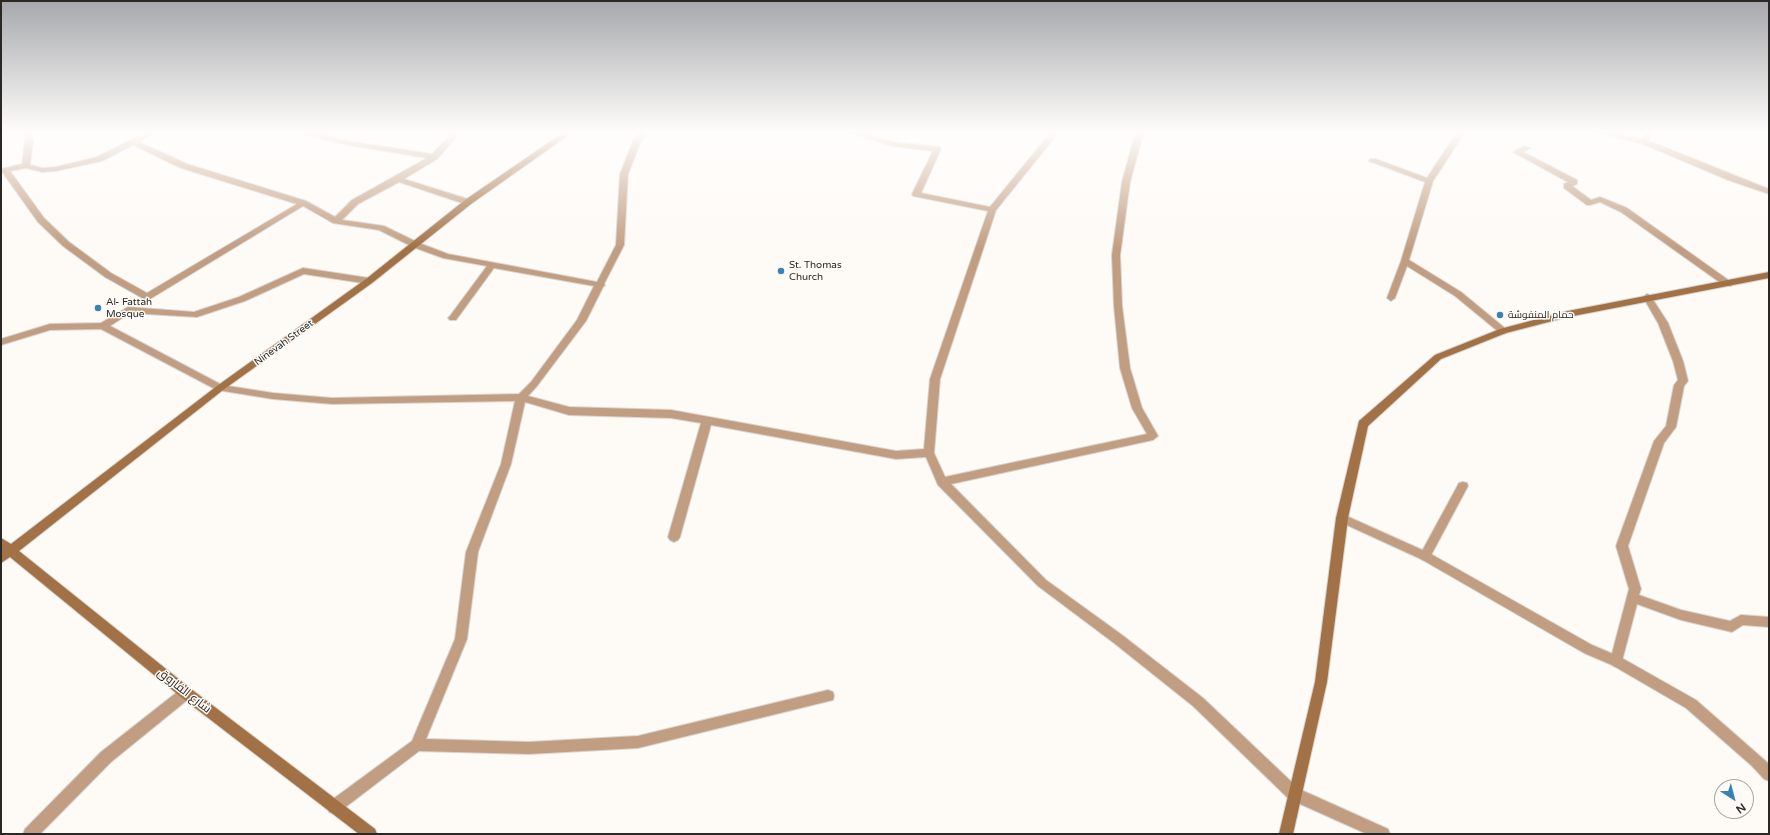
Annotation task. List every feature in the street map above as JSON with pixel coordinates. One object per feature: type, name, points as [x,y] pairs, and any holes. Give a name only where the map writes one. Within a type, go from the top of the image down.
[{"type":"main road","name":"Ninevah Street","points":[[4,551],[220,388],[369,281],[468,202],[513,171]]},
{"type":"main road","points":[[1286,834],[1294,794],[1322,682],[1342,518],[1363,424],[1438,357],[1503,331],[1568,314],[1647,297],[1728,284],[1769,275]]},
{"type":"main road","name":"شارع الفاروق","points":[[4,551],[370,834]]},
{"type":"street","points":[[3,171],[41,220],[66,244],[108,275],[147,297]]},
{"type":"street","points":[[200,171],[303,203],[336,221],[381,228],[416,245],[446,256],[601,285]]},
{"type":"street","points":[[336,221],[355,202],[411,171]]},
{"type":"street","points":[[334,807],[417,745],[461,639],[472,552],[506,464],[521,397],[534,384],[581,321],[601,285],[620,245],[625,171]]},
{"type":"street","points":[[927,171],[916,194],[992,210]]},
{"type":"street","points":[[1024,171],[992,210],[935,379],[929,453],[942,482],[1042,583],[1118,639],[1198,702],[1294,794],[1383,834]]},
{"type":"street","points":[[942,482],[1153,436],[1136,408],[1125,368],[1118,306],[1116,255],[1126,182],[1129,171]]},
{"type":"street","points":[[1401,171],[1429,181]]},
{"type":"street","points":[[1391,298],[1405,261],[1429,181],[1436,171]]},
{"type":"street","points":[[1553,171],[1574,182],[1568,186],[1590,203],[1600,199],[1624,210],[1728,284]]},
{"type":"street","points":[[1714,171],[1769,192]]},
{"type":"street","points":[[398,179],[468,202]]},
{"type":"street","points":[[103,326],[147,297],[303,203]]},
{"type":"street","points":[[1405,261],[1458,294],[1503,331]]},
{"type":"street","points":[[453,318],[492,265]]},
{"type":"street","points":[[128,310],[194,315],[242,299],[303,271],[369,281]]},
{"type":"street","points":[[1616,661],[1635,589],[1622,546],[1659,442],[1671,427],[1679,385],[1683,381],[1678,361],[1663,323],[1647,297]]},
{"type":"street","points":[[1,342],[50,327],[103,326],[220,388],[273,396],[332,400],[521,397],[569,411],[671,414],[896,455],[929,453]]},
{"type":"street","points":[[674,537],[707,420]]},
{"type":"street","points":[[1425,556],[1463,486]]},
{"type":"street","points":[[1342,518],[1425,556],[1588,649],[1616,661],[1691,704],[1757,761],[1769,774]]},
{"type":"street","points":[[1632,597],[1681,615],[1732,627],[1740,620],[1769,622]]},
{"type":"street","points":[[30,834],[106,757],[186,693]]},
{"type":"street","points":[[417,745],[529,748],[638,742],[828,696]]},
{"type":"place","name":"St. Thomas Church","points":[[781,271]]},
{"type":"place","name":"Al- Fattah Mosque","points":[[98,308]]},
{"type":"place","name":"حمام المنفوشة","points":[[1500,315]]}]
